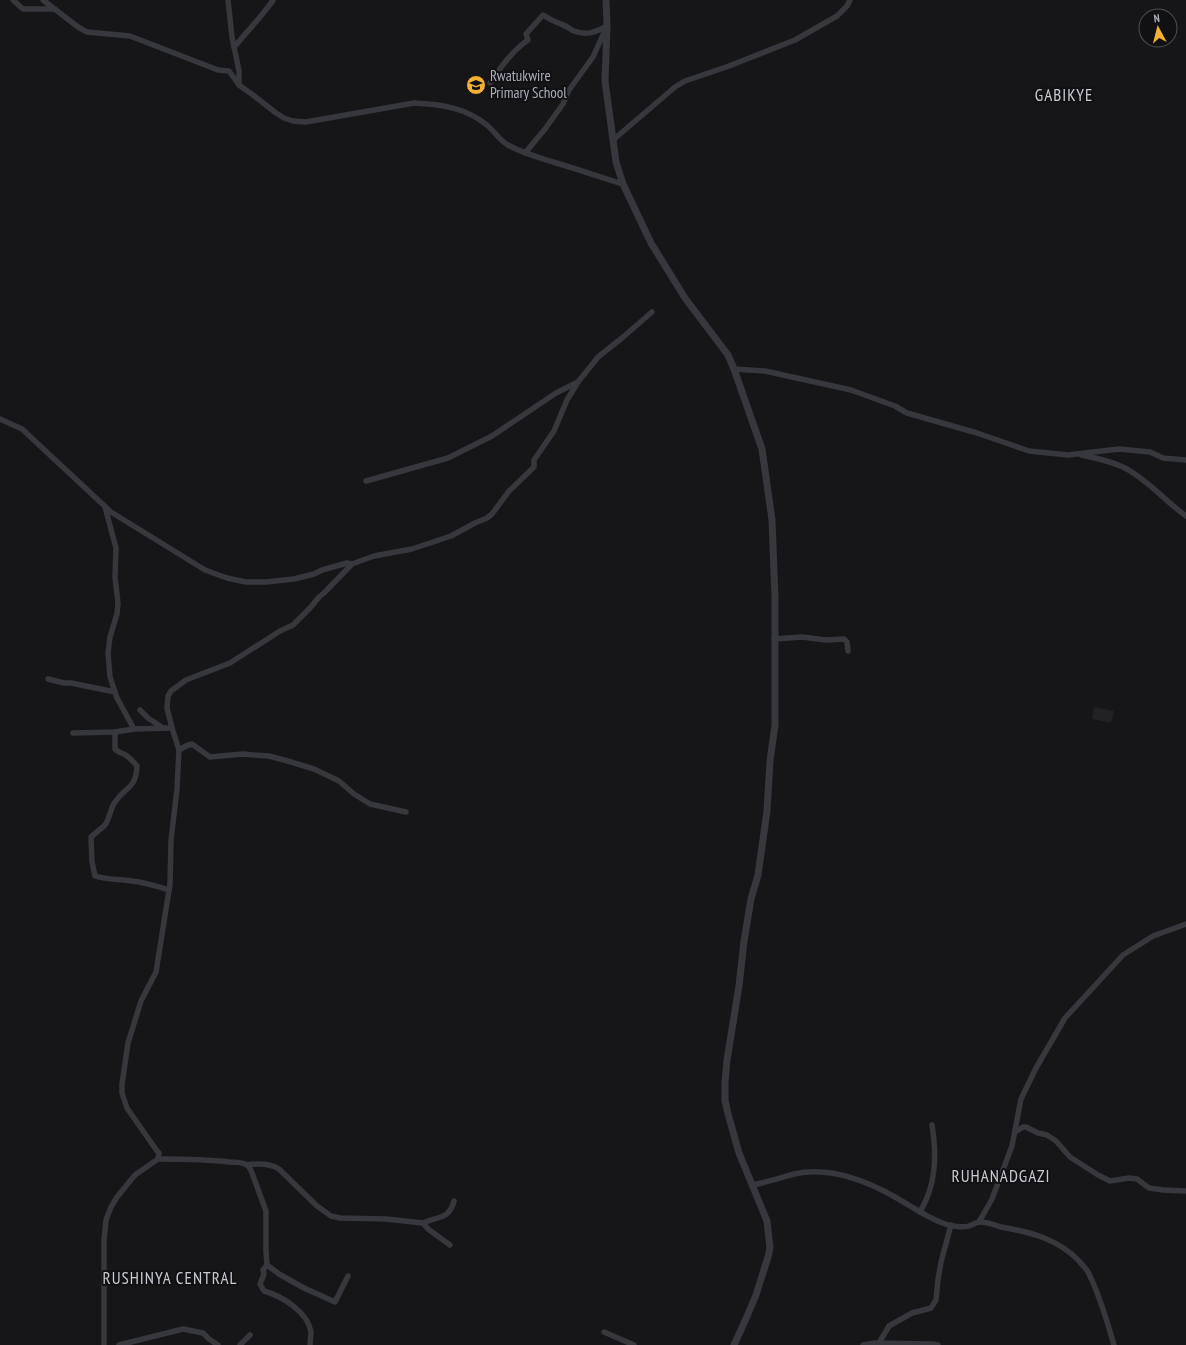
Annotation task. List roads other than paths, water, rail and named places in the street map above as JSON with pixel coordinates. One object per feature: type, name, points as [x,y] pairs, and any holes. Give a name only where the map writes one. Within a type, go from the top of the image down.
[{"type":"street","points":[[13,0],[23,9],[55,9]]},
{"type":"street","points":[[43,0],[78,27],[87,32],[130,36],[218,70],[229,71],[239,85],[276,113],[293,121],[306,122],[414,104],[431,104],[449,107],[465,111],[480,119],[491,128],[498,138],[508,145],[526,153],[623,184]]},
{"type":"street","points":[[228,0],[232,37],[239,71],[239,85]]},
{"type":"street","points":[[234,47],[267,10],[273,0]]},
{"type":"street","points":[[606,0],[607,26],[604,80],[616,162],[623,184],[651,243],[677,286],[728,355],[762,449],[772,520],[775,598],[775,725],[767,812],[758,875],[751,899],[744,941],[725,1082],[725,1100],[728,1114],[739,1153],[767,1221],[770,1248],[756,1295],[734,1345]]},
{"type":"street","points":[[613,140],[675,87],[685,81],[729,66],[795,40],[837,16],[847,6],[850,0]]},
{"type":"street","points":[[490,83],[514,51],[528,40],[526,34],[543,15],[553,22],[564,25],[574,31],[585,33],[594,33],[607,26]]},
{"type":"street","points":[[526,153],[563,104],[569,90],[593,57],[607,26]]},
{"type":"street","points":[[158,1159],[159,1153],[127,1108],[122,1093],[122,1084],[128,1043],[141,1001],[156,972],[169,890],[171,840],[177,789],[179,750],[172,728],[167,702],[171,691],[186,680],[230,663],[294,625],[352,564],[374,556],[412,549],[452,536],[474,522],[487,518],[492,514],[509,491],[534,467],[534,460],[554,431],[567,400],[578,382],[598,357],[652,312]]},
{"type":"street","points":[[734,369],[764,371],[851,390],[895,406],[907,413],[977,433],[1029,451],[1068,455],[1119,449],[1150,452],[1163,458],[1186,460]]},
{"type":"street","points":[[366,481],[448,458],[492,436],[556,393],[578,382]]},
{"type":"street","points":[[0,419],[22,429],[106,507],[130,524],[206,570],[235,580],[266,582],[314,574],[322,570],[347,563],[352,564]]},
{"type":"street","points":[[1076,454],[1110,462],[1126,468],[1142,479],[1186,516]]},
{"type":"street","points":[[106,507],[116,548],[115,578],[118,603],[108,653],[110,677],[115,692],[134,729]]},
{"type":"street","points":[[774,639],[802,637],[826,640],[844,639],[848,642],[848,652]]},
{"type":"street","points":[[48,679],[115,692]]},
{"type":"street","points":[[140,710],[148,718],[163,728]]},
{"type":"street","points":[[73,733],[172,728]]},
{"type":"street","points":[[115,732],[115,749],[119,753],[126,755],[137,766],[136,775],[134,781],[115,801],[105,824],[91,837],[93,867],[96,876],[105,879],[130,880],[169,890]]},
{"type":"street","points":[[179,750],[192,744],[210,757],[243,754],[269,756],[314,769],[339,781],[354,794],[370,804],[406,812]]},
{"type":"street","points":[[979,1222],[995,1192],[1012,1146],[1022,1095],[1065,1018],[1123,956],[1153,936],[1186,924]]},
{"type":"street","points":[[920,1212],[927,1201],[935,1168],[936,1150],[932,1125]]},
{"type":"street","points":[[1015,1132],[1023,1127],[1026,1127],[1038,1133],[1047,1135],[1056,1141],[1070,1157],[1110,1181],[1129,1178],[1137,1180],[1149,1188],[1186,1191]]},
{"type":"street","points":[[104,1345],[104,1240],[106,1220],[111,1207],[127,1184],[136,1175],[158,1159],[195,1159],[242,1163],[247,1165],[273,1165],[317,1206],[331,1216],[340,1218],[386,1219],[423,1223],[446,1215],[452,1207],[454,1201]]},
{"type":"street","points":[[247,1165],[252,1173],[265,1205],[267,1265],[263,1270],[264,1274],[260,1284],[264,1291],[288,1301],[303,1316],[308,1324],[310,1332],[310,1345]]},
{"type":"street","points":[[753,1185],[780,1179],[794,1174],[809,1172],[840,1174],[863,1181],[894,1196],[935,1220],[951,1225],[968,1227],[979,1222],[1024,1231],[1047,1238],[1064,1248],[1089,1272],[1114,1345]]},
{"type":"street","points":[[423,1223],[436,1235],[450,1244]]},
{"type":"street","points":[[879,1343],[889,1326],[912,1313],[931,1308],[936,1300],[944,1248],[951,1225]]},
{"type":"street","points":[[267,1265],[279,1274],[304,1288],[335,1302],[348,1276]]},
{"type":"street","points":[[119,1345],[183,1329],[203,1333],[218,1345]]},
{"type":"street","points":[[604,1332],[634,1345]]},
{"type":"street","points":[[240,1345],[250,1335]]},
{"type":"street","points":[[863,1345],[879,1343],[938,1345]]},
{"type":"place","name":"Rwatukwire Primary School","points":[[476,85]]},
{"type":"district","name":"GABIKYE","points":[[1064,95]]},
{"type":"district","name":"RUHANADGAZI","points":[[1001,1176]]},
{"type":"district","name":"RUSHINYA CENTRAL","points":[[170,1278]]}]
